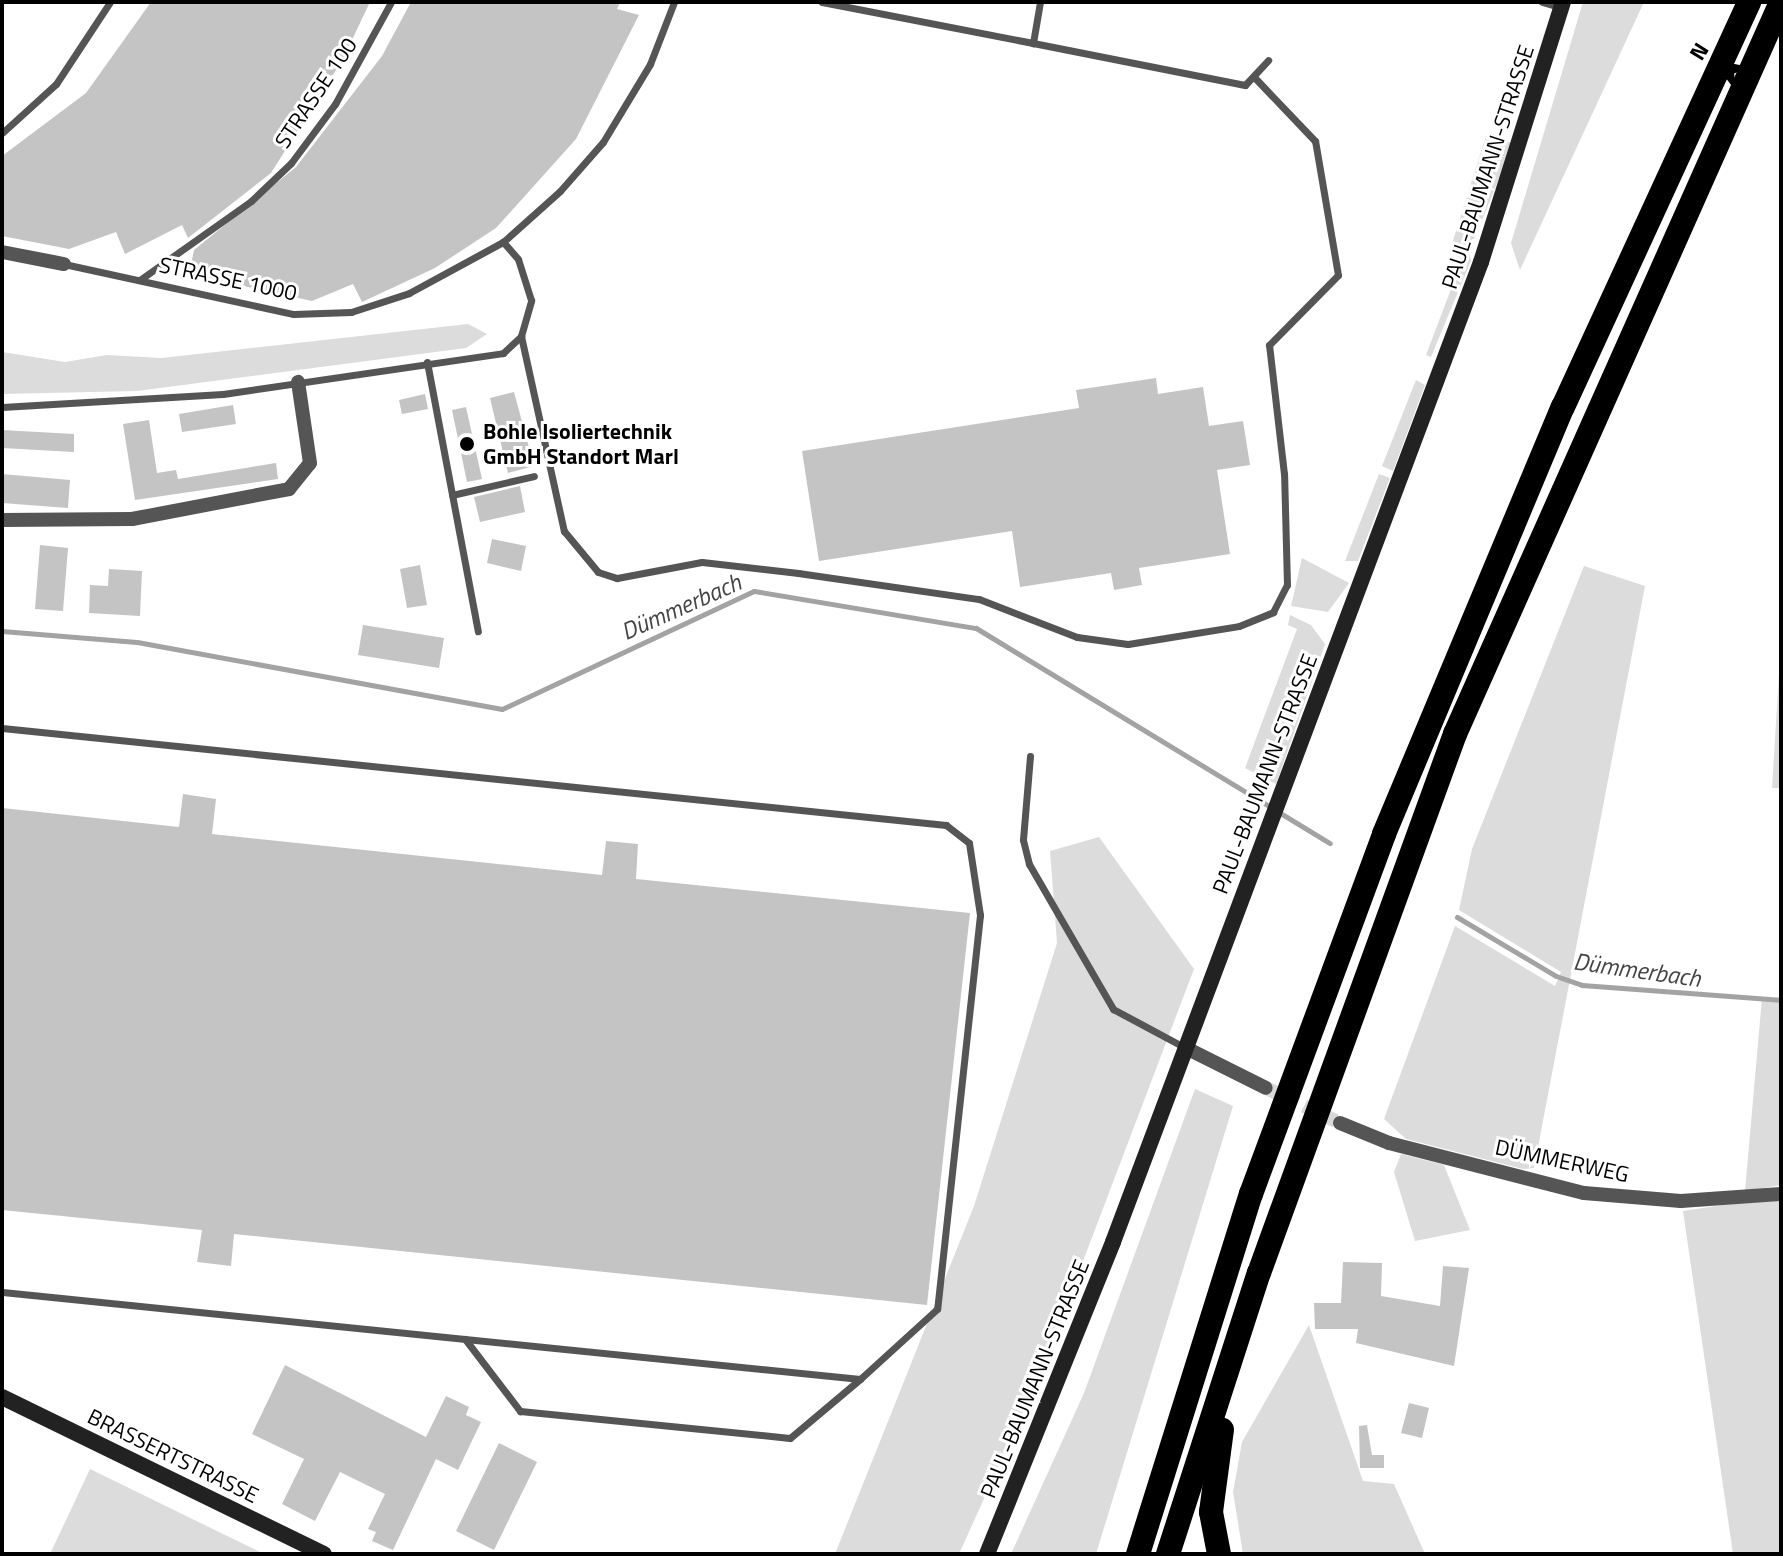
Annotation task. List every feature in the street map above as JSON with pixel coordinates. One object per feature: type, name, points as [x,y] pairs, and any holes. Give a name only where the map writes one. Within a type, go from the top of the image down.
[{"type":"highway","points":[[1138,1554],[1251,1194],[1384,834],[1563,407],[1749,2]]},
{"type":"highway","points":[[1168,1554],[1259,1273],[1455,734],[1781,2]]},
{"type":"highway","points":[[1219,1554],[1212,1479],[1259,1273]]},
{"type":"main road","name":"PAUL-BAUMANN-STRASSE","points":[[987,1554],[1186,1048],[1490,238],[1562,5]]},
{"type":"main road","name":"BRASSERTSTRASSE","points":[[2,1397],[324,1554]]},
{"type":"street","points":[[2,252],[64,264]]},
{"type":"street","points":[[2,520],[132,519],[289,489],[310,463],[298,382]]},
{"type":"street","points":[[1186,1048],[1266,1088]]},
{"type":"street","name":"DÜMMERWEG","points":[[1340,1123],[1389,1143],[1584,1193],[1681,1201],[1781,1194]]},
{"type":"lane","points":[[2,133],[56,84],[110,2]]},
{"type":"lane","name":"STRASSE 100","points":[[141,279],[251,201],[291,163],[335,104],[391,2]]},
{"type":"lane","name":"STRASSE 1000","points":[[64,264],[294,314],[351,312],[409,293],[503,242],[603,142],[650,64],[674,2]]},
{"type":"lane","points":[[822,2],[1245,85],[1255,78],[1268,60]]},
{"type":"lane","points":[[1033,43],[1040,2]]},
{"type":"lane","points":[[1542,2],[1562,5]]},
{"type":"lane","points":[[503,242],[518,259],[531,300],[521,336],[564,531],[598,572],[617,578],[702,562],[798,573],[979,599],[1077,637],[1128,644],[1239,626],[1273,612],[1287,585],[1287,541],[1269,345],[1306,314],[1338,275],[1315,141],[1255,78]]},
{"type":"lane","points":[[2,407],[223,394],[503,353],[521,336]]},
{"type":"lane","points":[[427,362],[478,631]]},
{"type":"lane","points":[[452,495],[534,476]]},
{"type":"lane","points":[[2,728],[946,825],[962,833],[980,915],[937,1309],[790,1438],[520,1411],[465,1339]]},
{"type":"lane","points":[[1030,756],[1023,840],[1029,864],[1113,1009],[1186,1048]]},
{"type":"lane","points":[[2,1292],[860,1379]]},
{"type":"shaded area","points":[[1583,2],[1644,2],[1520,270],[1511,243]]},
{"type":"shaded area","points":[[1486,136],[1513,143],[1475,238],[1467,242],[1471,261],[1431,357],[1426,355],[1462,260],[1450,250]]},
{"type":"shaded area","points":[[468,324],[487,334],[466,348],[137,391],[2,394],[2,352],[65,362],[107,355],[161,358]]},
{"type":"shaded area","points":[[1416,380],[1425,385],[1393,471],[1382,466]]},
{"type":"shaded area","points":[[1379,474],[1390,478],[1358,561],[1345,561]]},
{"type":"shaded area","points":[[1302,558],[1349,583],[1328,612],[1291,606]]},
{"type":"shaded area","points":[[1584,566],[1645,586],[1534,1168],[1523,1169],[1406,1139],[1384,1119],[1455,926],[1555,986],[1561,972],[1459,910],[1472,849]]},
{"type":"shaded area","points":[[1290,615],[1311,625],[1325,644],[1276,784],[1245,768],[1297,629],[1288,625]]},
{"type":"shaded area","points":[[1781,642],[1781,788],[1772,788]]},
{"type":"shaded area","points":[[1099,837],[1194,969],[1039,1377],[959,1554],[835,1554],[974,1206],[1057,943],[1050,851]]},
{"type":"shaded area","points":[[1762,998],[1781,1000],[1781,1185],[1745,1191]]},
{"type":"shaded area","points":[[1195,1089],[1233,1106],[1096,1554],[1011,1554],[1084,1393]]},
{"type":"shaded area","points":[[1401,1154],[1444,1165],[1470,1230],[1415,1241],[1394,1172]]},
{"type":"shaded area","points":[[1749,1201],[1781,1201],[1781,1554],[1733,1554],[1683,1211]]},
{"type":"shaded area","points":[[1309,1325],[1363,1481],[1394,1484],[1425,1554],[1243,1554],[1233,1492],[1242,1442]]},
{"type":"shaded area","points":[[90,1469],[264,1554],[50,1554]]},
{"type":"building","points":[[151,2],[370,2],[343,59],[271,173],[188,238],[182,225],[125,254],[116,232],[69,249],[2,236],[2,156],[86,93]]},
{"type":"building","points":[[411,2],[620,2],[617,9],[639,15],[576,139],[496,228],[435,268],[362,302],[353,284],[312,301],[189,274],[194,250],[296,167],[382,56]]},
{"type":"building","points":[[1156,378],[1158,394],[1203,387],[1209,426],[1243,421],[1250,465],[1217,470],[1230,554],[1139,568],[1142,585],[1114,590],[1111,573],[1020,587],[1012,531],[819,561],[802,451],[1079,408],[1076,390]]},
{"type":"building","points":[[514,392],[534,466],[508,473],[490,398]]},
{"type":"building","points":[[425,394],[428,409],[402,414],[399,400]]},
{"type":"building","points":[[233,405],[236,424],[182,432],[179,414]]},
{"type":"building","name":"Bohle Isoliertechnik GmbH Standort Marl","points":[[466,407],[482,479],[467,482],[452,410]]},
{"type":"building","points":[[149,420],[157,473],[176,470],[178,479],[276,463],[278,479],[135,500],[123,424]]},
{"type":"building","points":[[2,430],[74,434],[74,452],[2,448]]},
{"type":"building","points":[[2,474],[70,480],[68,508],[2,503]]},
{"type":"building","points":[[520,486],[525,512],[480,522],[474,497]]},
{"type":"building","points":[[492,539],[526,546],[521,571],[487,563]]},
{"type":"building","points":[[40,545],[68,548],[63,611],[35,609]]},
{"type":"building","points":[[420,565],[427,605],[407,608],[400,569]]},
{"type":"building","points":[[109,569],[142,571],[140,616],[89,613],[90,585],[108,586]]},
{"type":"building","points":[[363,625],[444,638],[439,668],[358,655]]},
{"type":"building","points":[[183,794],[216,799],[212,834],[602,875],[606,841],[638,844],[636,879],[970,913],[927,1305],[234,1234],[231,1266],[197,1262],[202,1230],[2,1210],[2,808],[179,827]]},
{"type":"building","points":[[1343,1262],[1382,1263],[1381,1296],[1440,1306],[1443,1266],[1469,1268],[1454,1366],[1356,1343],[1358,1329],[1315,1329],[1314,1303],[1341,1303]]},
{"type":"building","points":[[285,1365],[426,1437],[446,1396],[469,1407],[466,1415],[481,1422],[458,1470],[436,1459],[393,1550],[372,1541],[376,1532],[368,1529],[385,1494],[340,1472],[315,1521],[282,1504],[304,1459],[252,1434]]},
{"type":"building","points":[[1409,1403],[1429,1408],[1422,1438],[1401,1433]]},
{"type":"building","points":[[1367,1425],[1372,1455],[1384,1455],[1384,1468],[1360,1468],[1359,1426]]},
{"type":"building","points":[[499,1443],[537,1462],[494,1550],[456,1531]]},
{"type":"waterway","name":"Dümmerbach","points":[[2,631],[137,642],[502,709],[754,591],[976,628],[1330,843]]},
{"type":"waterway","name":"Dümmerbach","points":[[1457,917],[1556,976],[1582,985],[1781,1000]]},
{"type":"tunnel","points":[[1266,1088],[1340,1123]]},
{"type":"place","name":"Bohle Isoliertechnik GmbH Standort Marl","points":[[467,444]]}]
